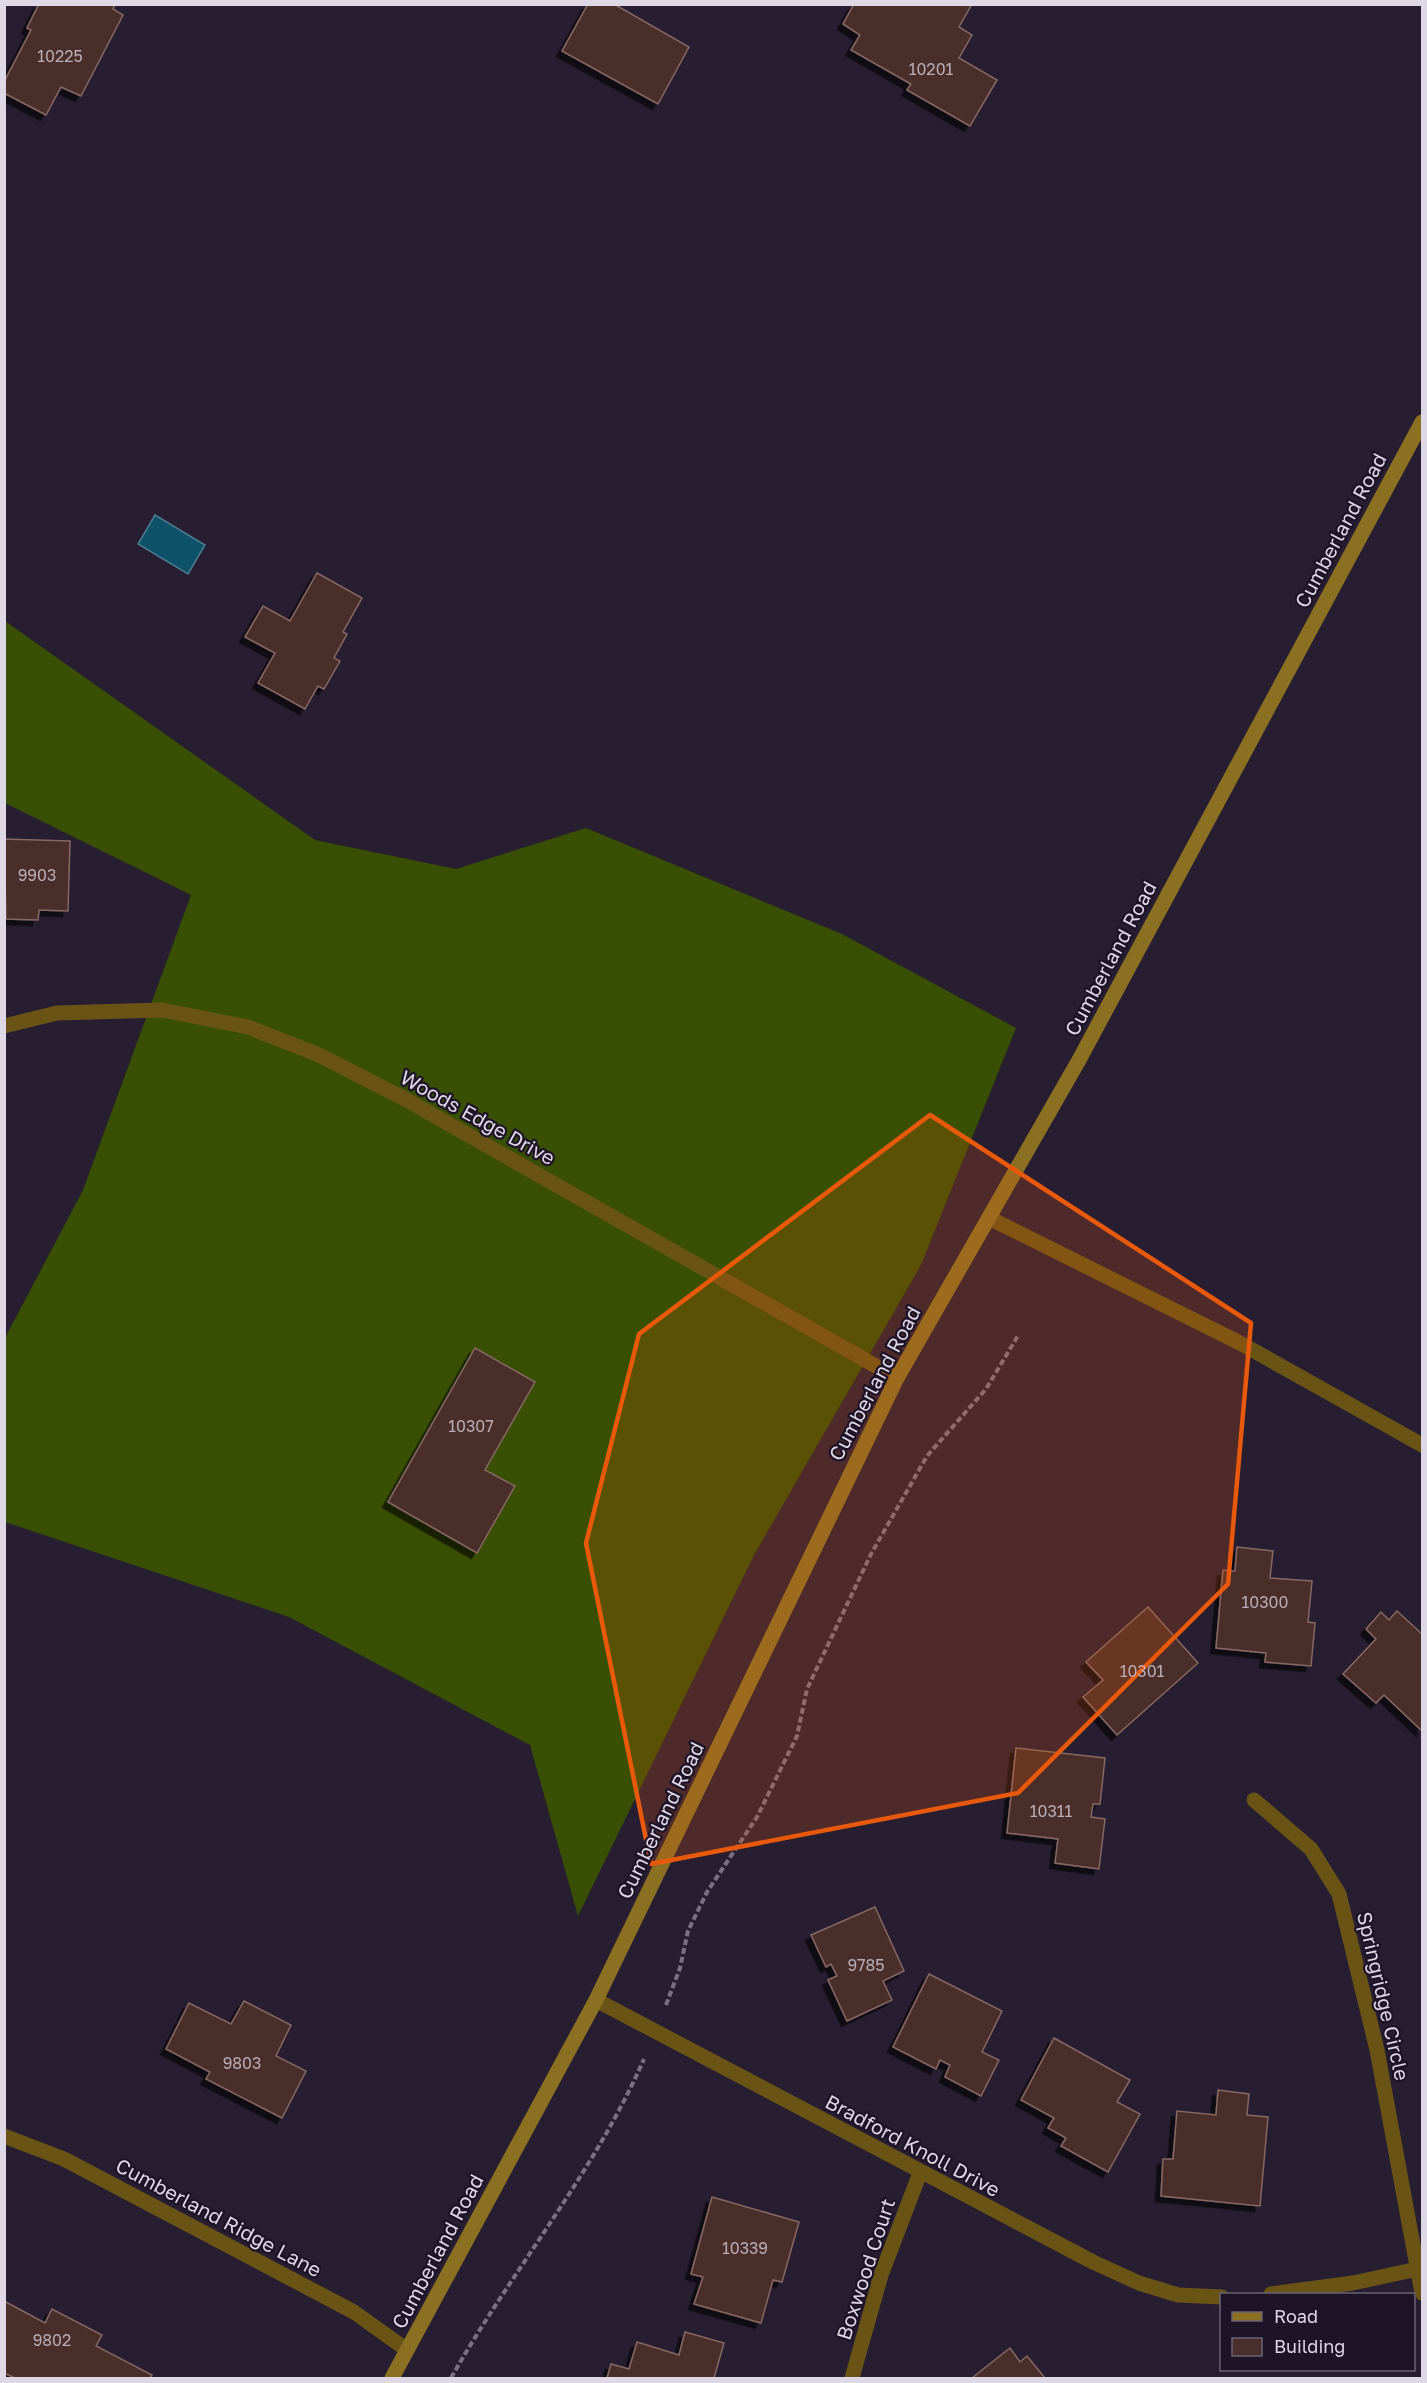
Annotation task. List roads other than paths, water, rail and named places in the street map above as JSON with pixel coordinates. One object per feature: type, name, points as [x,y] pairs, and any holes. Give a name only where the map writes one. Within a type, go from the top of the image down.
[{"type":"main road","name":"Cumberland Road","points":[[392,2379],[596,2000],[897,1378],[1085,1050],[1422,422]]},
{"type":"street","name":"Woods Edge Drive","points":[[4,1026],[57,1013],[162,1010],[248,1027],[319,1055],[403,1098],[897,1378]]},
{"type":"street","points":[[989,1218],[1240,1342],[1422,1445]]},
{"type":"street","name":"Springridge Circle","points":[[1254,1800],[1311,1849],[1339,1894],[1377,2050],[1421,2269],[1422,2293]]},
{"type":"street","name":"Bradford Knoll Drive","points":[[596,2000],[920,2173],[1093,2262],[1139,2283],[1178,2295],[1220,2297]]},
{"type":"street","name":"Cumberland Ridge Lane","points":[[4,2136],[64,2159],[354,2312],[407,2350]]},
{"type":"street","name":"Boxwood Court","points":[[852,2379],[881,2275],[920,2173]]},
{"type":"street","points":[[1285,2293],[1353,2283],[1421,2269]]},
{"type":"water","points":[[155,515],[205,545],[188,574],[138,544]]}]
